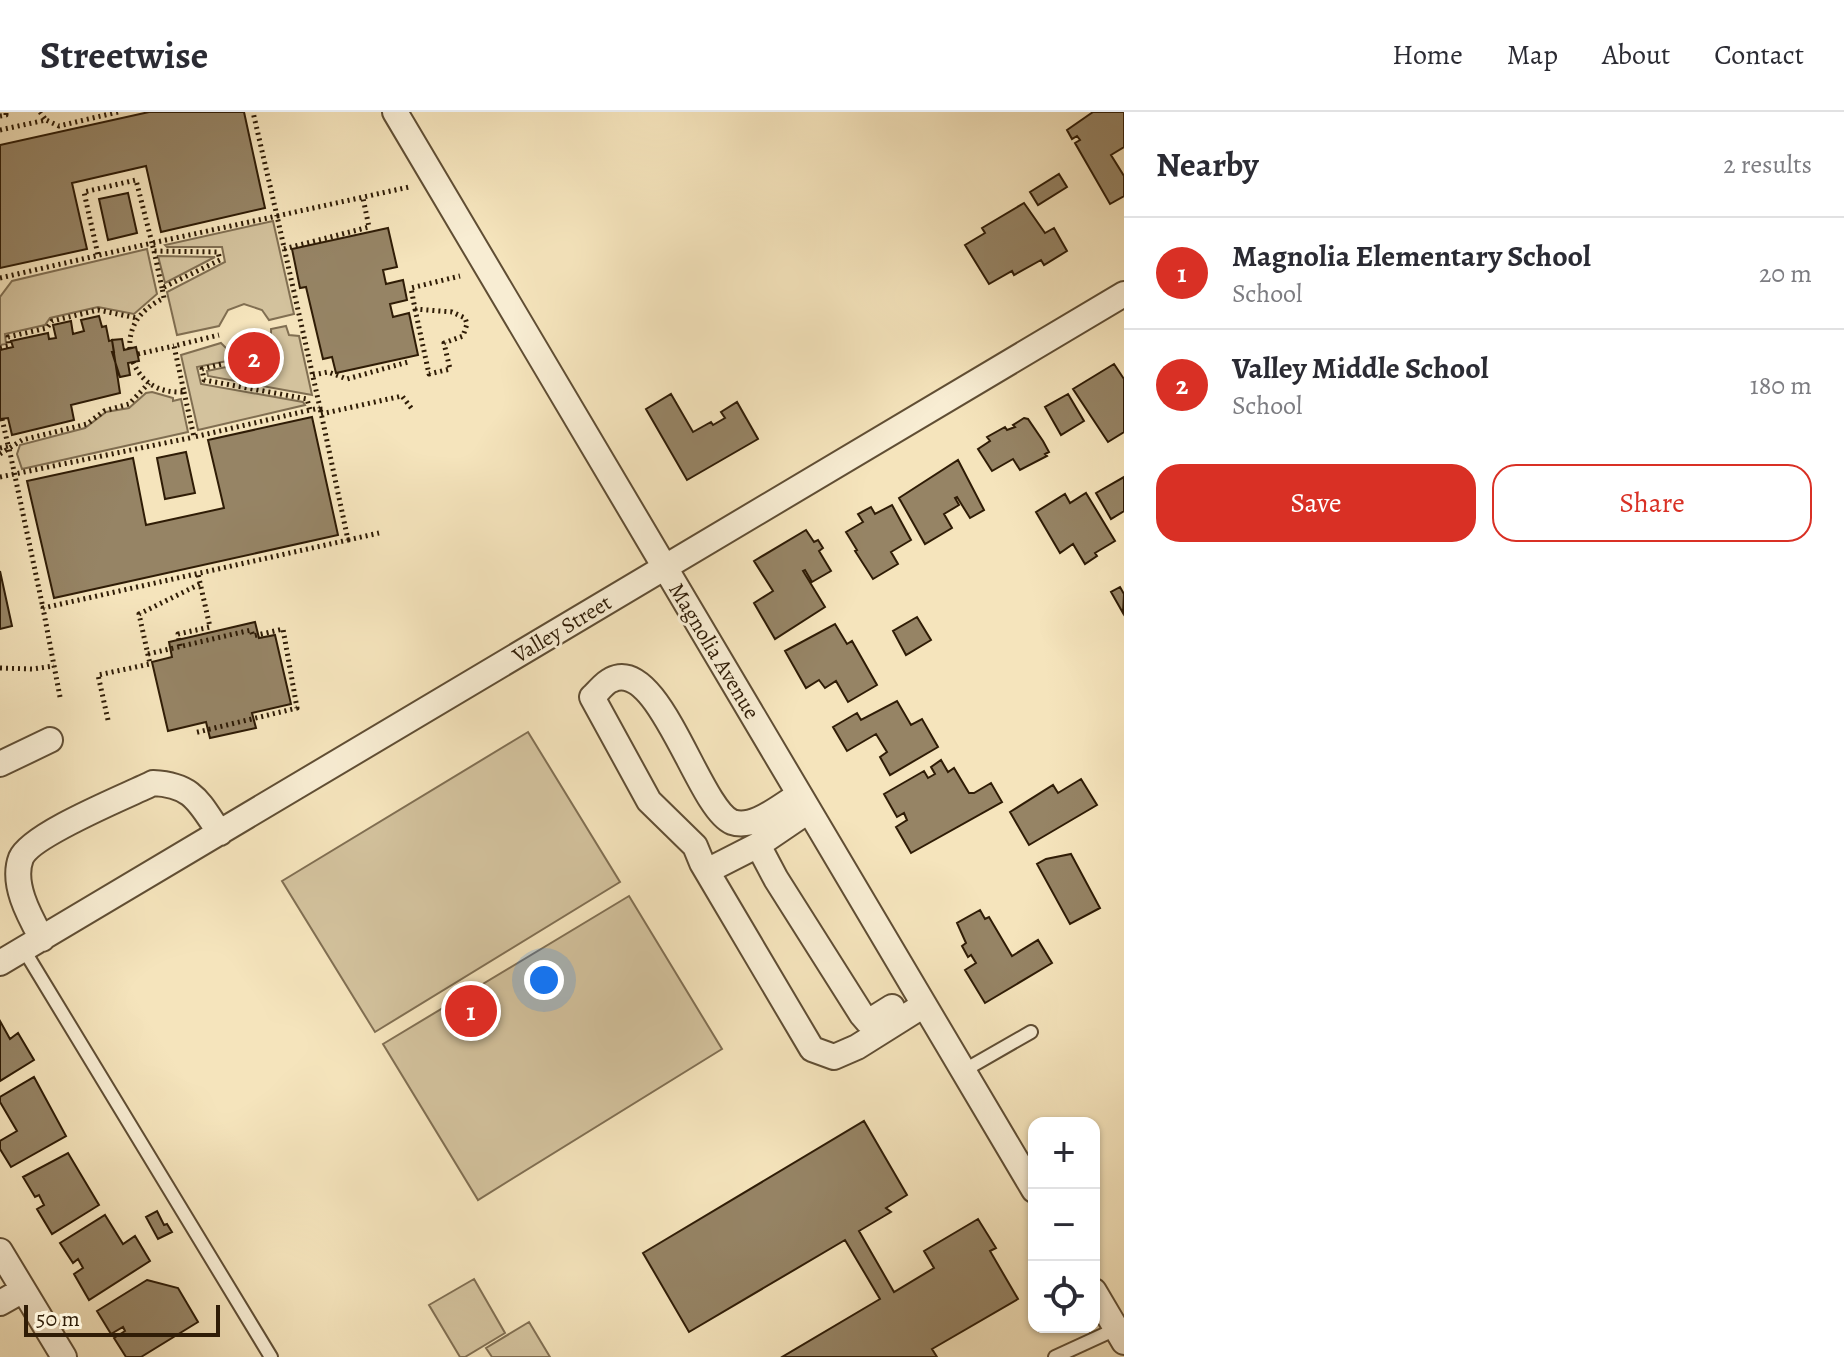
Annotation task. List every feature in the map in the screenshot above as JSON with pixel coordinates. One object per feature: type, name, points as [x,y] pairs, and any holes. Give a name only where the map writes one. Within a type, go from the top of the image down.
[{"type":"street","name":"Magnolia Avenue","points":[[395,112],[1033,1189]]},
{"type":"street","name":"Valley Street","points":[[0,963],[1124,294]]},
{"type":"street","points":[[804,803],[754,822],[733,822],[722,814],[685,750],[641,684],[624,677],[611,680],[592,697],[649,801],[695,846],[812,1049],[834,1057],[857,1047],[919,997]]},
{"type":"street","points":[[0,764],[50,740]]},
{"type":"street","points":[[33,945],[21,898],[20,859],[31,845],[47,834],[153,783],[171,784],[192,793],[220,833]]},
{"type":"street","points":[[707,871],[758,845],[804,803]]},
{"type":"street","points":[[758,845],[776,879],[868,1022],[919,997]]},
{"type":"street","points":[[0,1251],[64,1357]]},
{"type":"street","points":[[0,1303],[23,1290]]},
{"type":"street","points":[[1100,1301],[1120,1335]]},
{"type":"lane","points":[[33,945],[271,1357]]},
{"type":"lane","points":[[963,1071],[1031,1032]]},
{"type":"lane","points":[[1055,1357],[1120,1335]]},
{"type":"path","points":[[0,116],[6,115],[6,112]]},
{"type":"path","points":[[40,112],[46,120],[59,126],[118,112]]},
{"type":"path","points":[[253,112],[348,540]]},
{"type":"path","points":[[0,130],[46,120]]},
{"type":"path","points":[[98,255],[84,192],[136,180],[164,298],[143,310],[137,318],[130,337],[130,349]]},
{"type":"path","points":[[0,278],[409,187]]},
{"type":"path","points":[[284,249],[369,227],[363,198]]},
{"type":"path","points":[[154,251],[218,252],[220,260],[162,288]]},
{"type":"path","points":[[415,309],[452,312],[465,318],[467,324],[463,336],[444,343],[450,369],[429,374],[408,288],[460,276]]},
{"type":"path","points":[[0,348],[9,346],[8,337],[47,328],[52,321],[98,310],[137,318]]},
{"type":"path","points":[[138,354],[219,335]]},
{"type":"path","points":[[174,346],[194,437]]},
{"type":"path","points":[[250,357],[202,369],[204,380],[307,399],[310,410]]},
{"type":"path","points":[[133,362],[149,383],[167,392],[184,392]]},
{"type":"path","points":[[313,375],[328,372],[347,379],[408,362]]},
{"type":"path","points":[[0,454],[22,440],[87,424],[104,411],[129,404],[149,383]]},
{"type":"path","points":[[0,477],[310,410],[321,411],[402,396],[412,409]]},
{"type":"path","points":[[2,419],[60,697]]},
{"type":"path","points":[[0,448],[9,447]]},
{"type":"path","points":[[43,608],[379,533]]},
{"type":"path","points":[[180,646],[178,634],[210,627],[198,574]]},
{"type":"path","points":[[108,720],[98,675],[150,664],[139,614],[200,584]]},
{"type":"path","points":[[148,654],[251,630],[253,636],[283,629],[297,708],[194,733]]},
{"type":"path","points":[[0,668],[54,666]]},
{"type":"shaded area","points":[[273,221],[294,314],[269,320],[262,310],[244,304],[228,310],[219,326],[177,335],[167,292],[225,262],[222,247],[165,245]]},
{"type":"shaded area","points":[[147,249],[157,294],[134,314],[98,307],[50,318],[45,325],[5,334],[6,344],[0,345],[0,297],[12,281]]},
{"type":"shaded area","points":[[158,256],[215,257],[165,283]]},
{"type":"shaded area","points":[[286,326],[289,335],[299,336],[312,395],[208,376],[207,371],[255,361],[254,356],[269,341],[271,329]]},
{"type":"shaded area","points":[[221,343],[233,355],[242,358],[197,367],[201,384],[303,402],[305,405],[198,430],[181,355]]},
{"type":"shaded area","points":[[146,393],[173,398],[173,401],[181,399],[188,432],[22,469],[17,454],[20,445],[85,428],[106,412],[129,408]]},
{"type":"shaded area","points":[[528,732],[620,882],[375,1032],[282,881]]},
{"type":"shaded area","points":[[629,896],[722,1049],[478,1200],[383,1044]]},
{"type":"shaded area","points":[[474,1279],[505,1333],[460,1357],[429,1305]]},
{"type":"shaded area","points":[[529,1322],[550,1357],[492,1357],[486,1348]]},
{"type":"building","points":[[149,112],[244,112],[265,208],[161,232],[146,166],[72,183],[87,249],[0,268],[0,145]]},
{"type":"building","points":[[1093,112],[1124,112],[1124,147],[1111,155],[1124,176],[1124,196],[1110,204],[1075,143],[1080,140],[1077,136],[1072,139],[1067,130]]},
{"type":"building","points":[[1059,174],[1067,187],[1038,205],[1030,192]]},
{"type":"building","points":[[128,193],[137,233],[108,240],[99,199]]},
{"type":"building","points":[[1024,203],[1045,233],[1054,228],[1067,251],[1044,265],[1041,260],[989,284],[965,245],[985,233],[982,228]]},
{"type":"building","points":[[388,228],[397,267],[383,270],[386,284],[403,280],[407,300],[390,304],[393,317],[409,313],[418,355],[336,373],[332,357],[323,359],[306,287],[300,288],[292,249]]},
{"type":"building","points":[[99,316],[102,327],[106,326],[109,341],[112,340],[120,393],[71,405],[74,420],[12,435],[8,418],[0,419],[0,350],[13,347],[11,341],[48,333],[49,339],[56,338],[53,325],[71,321],[73,334],[84,331],[81,320]]},
{"type":"building","points":[[122,339],[124,350],[136,347],[139,361],[128,363],[130,375],[120,377],[112,352],[112,340]]},
{"type":"building","points":[[1114,364],[1124,379],[1124,432],[1108,442],[1073,389]]},
{"type":"building","points":[[671,394],[693,432],[725,418],[721,412],[737,402],[758,439],[687,480],[646,409]]},
{"type":"building","points":[[1068,394],[1084,421],[1061,435],[1045,407]]},
{"type":"building","points":[[312,417],[338,535],[54,598],[27,481],[133,458],[146,525],[224,508],[208,440]]},
{"type":"building","points":[[1024,418],[1028,419],[1043,441],[1049,452],[1045,454],[1047,456],[1020,470],[1013,459],[992,471],[978,449],[990,441],[987,437],[1005,427],[1007,430],[1015,427],[1013,425]]},
{"type":"building","points":[[186,452],[195,493],[165,499],[157,458]]},
{"type":"building","points":[[958,460],[984,510],[970,518],[955,498],[959,505],[944,514],[952,528],[925,544],[899,498]]},
{"type":"building","points":[[1124,477],[1124,511],[1111,519],[1096,493]]},
{"type":"building","points":[[1086,493],[1115,541],[1095,553],[1097,556],[1085,564],[1073,544],[1060,553],[1036,512],[1065,494],[1070,503]]},
{"type":"building","points":[[892,505],[911,540],[891,552],[898,564],[873,579],[846,532],[863,522],[858,514],[871,507],[875,514]]},
{"type":"building","points":[[806,530],[814,542],[818,540],[823,548],[819,551],[831,571],[812,582],[803,571],[825,607],[775,639],[754,603],[773,591],[754,561]]},
{"type":"building","points":[[0,571],[12,626],[0,629]]},
{"type":"building","points":[[1120,587],[1124,594],[1123,613],[1111,592]]},
{"type":"building","points":[[917,617],[931,640],[906,655],[893,631]]},
{"type":"building","points":[[255,622],[259,638],[275,635],[291,704],[252,713],[256,728],[210,738],[206,722],[168,731],[152,662],[172,657],[169,642]]},
{"type":"building","points":[[835,624],[847,644],[852,641],[877,685],[848,702],[836,681],[825,688],[819,680],[806,688],[785,651]]},
{"type":"building","points":[[897,701],[911,725],[922,719],[938,747],[890,775],[880,757],[887,752],[876,734],[847,751],[833,727],[857,713],[861,720]]},
{"type":"building","points":[[941,760],[948,772],[954,768],[969,793],[991,783],[1002,802],[911,853],[896,827],[907,820],[904,813],[897,817],[884,794],[924,771],[928,778],[935,774],[931,767]]},
{"type":"building","points":[[1081,779],[1097,805],[1029,845],[1010,812],[1053,785],[1058,793]]},
{"type":"building","points":[[1071,854],[1100,908],[1070,924],[1037,864]]},
{"type":"building","points":[[980,910],[985,919],[989,917],[1012,956],[1038,940],[1052,963],[985,1003],[965,970],[976,963],[962,946],[966,943],[957,923]]},
{"type":"building","points":[[0,1021],[10,1039],[18,1033],[34,1060],[0,1081]]},
{"type":"building","points":[[34,1077],[66,1136],[11,1167],[0,1149],[0,1141],[17,1131],[0,1097]]},
{"type":"building","points":[[864,1121],[907,1195],[886,1208],[891,1212],[859,1231],[894,1292],[934,1268],[924,1251],[978,1219],[996,1248],[990,1251],[1018,1299],[932,1349],[937,1357],[782,1357],[880,1299],[845,1240],[689,1332],[643,1253]]},
{"type":"building","points":[[68,1153],[99,1205],[52,1234],[37,1209],[44,1205],[39,1195],[35,1197],[23,1177]]},
{"type":"building","points":[[157,1211],[164,1225],[167,1224],[172,1232],[158,1239],[146,1217]]},
{"type":"building","points":[[105,1215],[123,1244],[135,1236],[150,1261],[89,1300],[74,1274],[83,1268],[78,1259],[73,1263],[60,1243]]},
{"type":"building","points":[[147,1280],[178,1288],[198,1322],[141,1357],[126,1357],[114,1338],[125,1331],[123,1327],[111,1334],[97,1311]]},
{"type":"place","name":"Valley Middle School","points":[[254,358]]},
{"type":"place","name":"Magnolia Elementary School","points":[[471,1011]]}]
